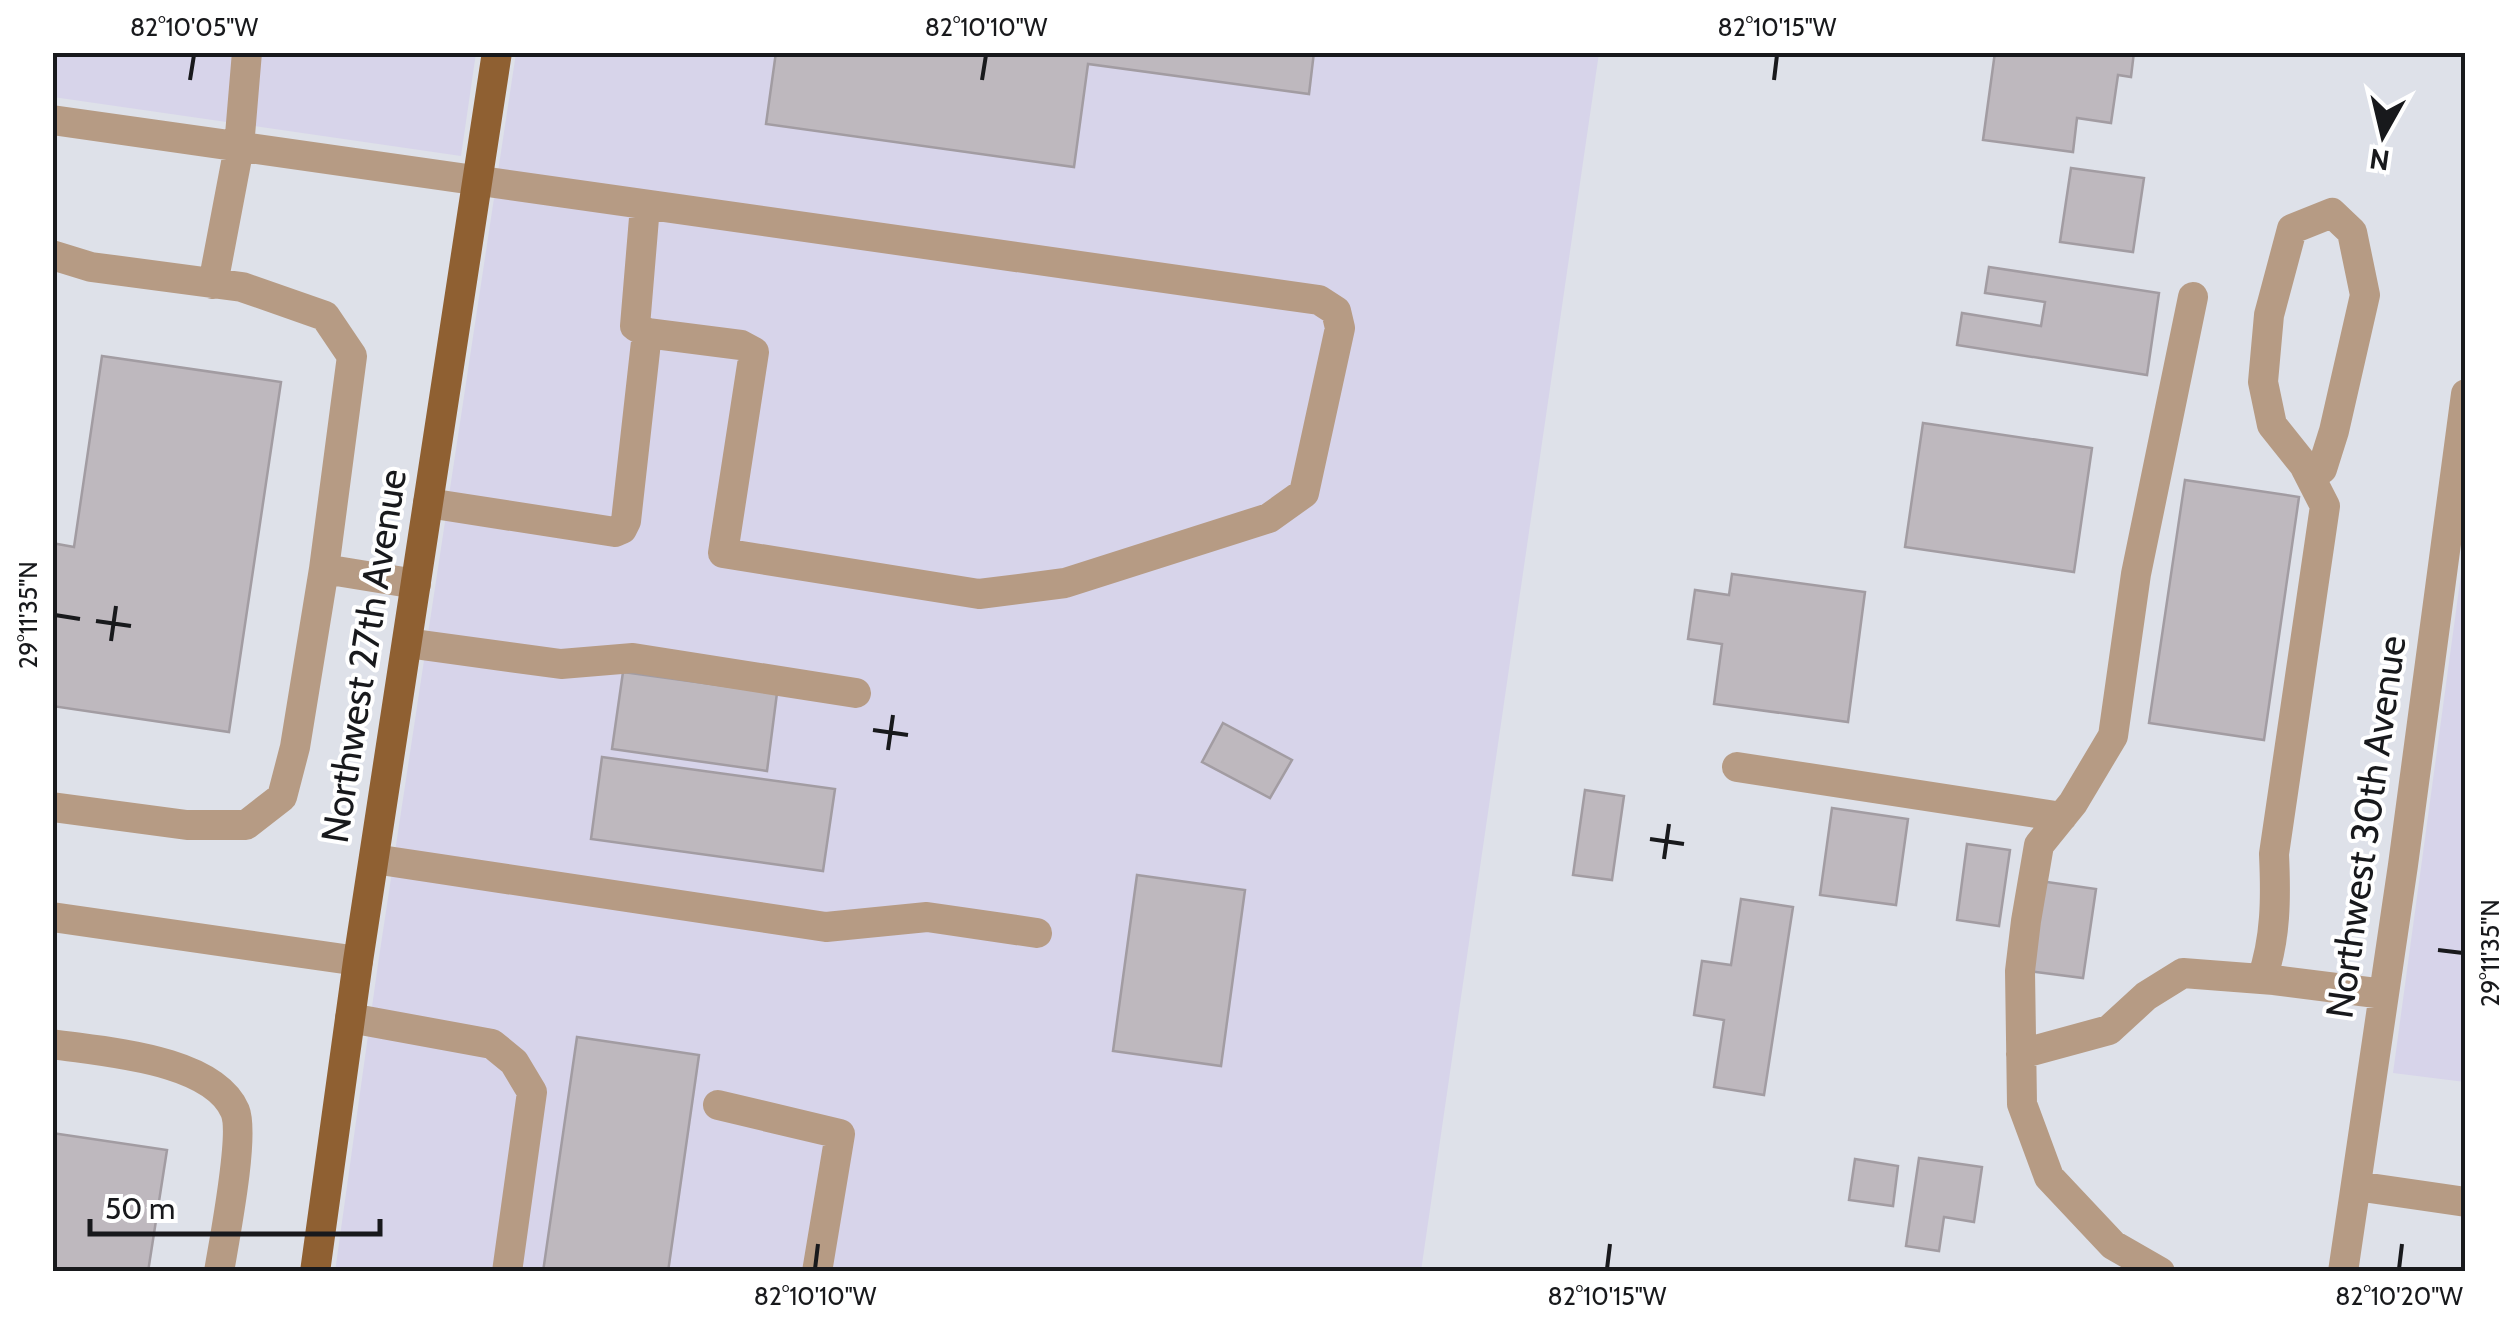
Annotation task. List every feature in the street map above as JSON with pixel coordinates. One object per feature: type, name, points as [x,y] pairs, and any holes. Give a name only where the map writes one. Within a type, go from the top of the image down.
[{"type":"main road","name":"Northwest 27th Avenue","points":[[315,1272],[496,52]]},
{"type":"street","points":[[213,284],[239,147],[247,52]]},
{"type":"street","points":[[52,120],[1319,300],[1336,311],[1340,328],[1304,492],[1268,518],[1065,583],[979,594],[722,552],[754,352],[741,344],[648,333],[635,326],[645,206]]},
{"type":"street","points":[[2262,980],[2271,954],[2276,907],[2274,854],[2324,506],[2304,465],[2272,424],[2263,382],[2269,315],[2292,229],[2332,213],[2352,232],[2364,295],[2322,469],[2304,465]]},
{"type":"street","points":[[52,255],[91,267],[242,288],[325,316],[352,356],[324,569],[295,747],[282,797],[246,825],[187,825],[52,807]]},
{"type":"street","points":[[2160,1272],[2113,1245],[2049,1177],[2022,1104],[2020,972],[2039,845],[2073,804],[2113,736],[2136,574],[2192,297]]},
{"type":"street","points":[[428,503],[616,532],[622,529],[648,333]]},
{"type":"street","name":"Northwest 30th Avenue","points":[[2343,1272],[2466,394]]},
{"type":"street","points":[[324,569],[416,584]]},
{"type":"street","points":[[406,643],[561,664],[632,658],[856,693]]},
{"type":"street","points":[[1737,767],[2062,817]]},
{"type":"street","points":[[374,859],[826,927],[928,917],[1037,933]]},
{"type":"street","points":[[52,917],[358,962]]},
{"type":"street","points":[[2021,1054],[2109,1030],[2146,996],[2182,973],[2384,994]]},
{"type":"street","points":[[350,1018],[492,1044],[514,1062],[532,1092],[507,1272]]},
{"type":"street","points":[[52,1044],[173,1064],[220,1090],[236,1112],[236,1159],[219,1272]]},
{"type":"street","points":[[718,1105],[840,1134],[817,1272]]},
{"type":"street","points":[[2356,1186],[2466,1202]]},
{"type":"shaded area","points":[[53,53],[476,53],[461,156],[53,97]]},
{"type":"shaded area","points":[[516,53],[1599,53],[1421,1271],[335,1272]]},
{"type":"shaded area","points":[[2465,545],[2466,1082],[2393,1073]]},
{"type":"building","points":[[776,52],[1314,52],[1309,94],[1088,64],[1074,167],[766,124]]},
{"type":"building","points":[[1995,52],[2134,52],[2131,77],[2118,75],[2111,123],[2077,118],[2073,152],[1983,140]]},
{"type":"building","points":[[2071,168],[2144,178],[2133,252],[2060,242]]},
{"type":"building","points":[[1989,267],[2159,293],[2147,375],[1957,345],[1962,313],[2041,326],[2045,302],[1985,293]]},
{"type":"building","points":[[102,356],[281,382],[229,732],[52,706],[52,543],[74,547]]},
{"type":"building","points":[[1923,423],[2092,448],[2074,572],[1905,547]]},
{"type":"building","points":[[2185,480],[2299,497],[2264,740],[2149,723]]},
{"type":"building","points":[[1732,574],[1865,592],[1848,722],[1714,704],[1722,644],[1688,639],[1695,590],[1729,595]]},
{"type":"building","points":[[623,672],[777,693],[767,771],[612,749]]},
{"type":"building","points":[[1223,723],[1292,760],[1270,798],[1202,762]]},
{"type":"building","points":[[602,757],[835,789],[823,871],[591,839]]},
{"type":"building","points":[[1585,790],[1624,796],[1612,880],[1573,875]]},
{"type":"building","points":[[1832,808],[1908,819],[1896,905],[1820,895]]},
{"type":"building","points":[[1967,844],[2010,850],[1999,926],[1957,920]]},
{"type":"building","points":[[1137,875],[1245,890],[1221,1066],[1113,1051]]},
{"type":"building","points":[[2040,881],[2096,889],[2083,978],[2028,971]]},
{"type":"building","points":[[1741,899],[1793,907],[1764,1095],[1714,1087],[1724,1020],[1694,1015],[1702,961],[1731,965]]},
{"type":"building","points":[[577,1037],[699,1055],[668,1272],[543,1272]]},
{"type":"building","points":[[52,1133],[167,1150],[148,1272],[52,1272]]},
{"type":"building","points":[[1919,1158],[1982,1167],[1974,1222],[1944,1217],[1939,1251],[1906,1246]]},
{"type":"building","points":[[1855,1159],[1898,1166],[1893,1206],[1849,1200]]}]
